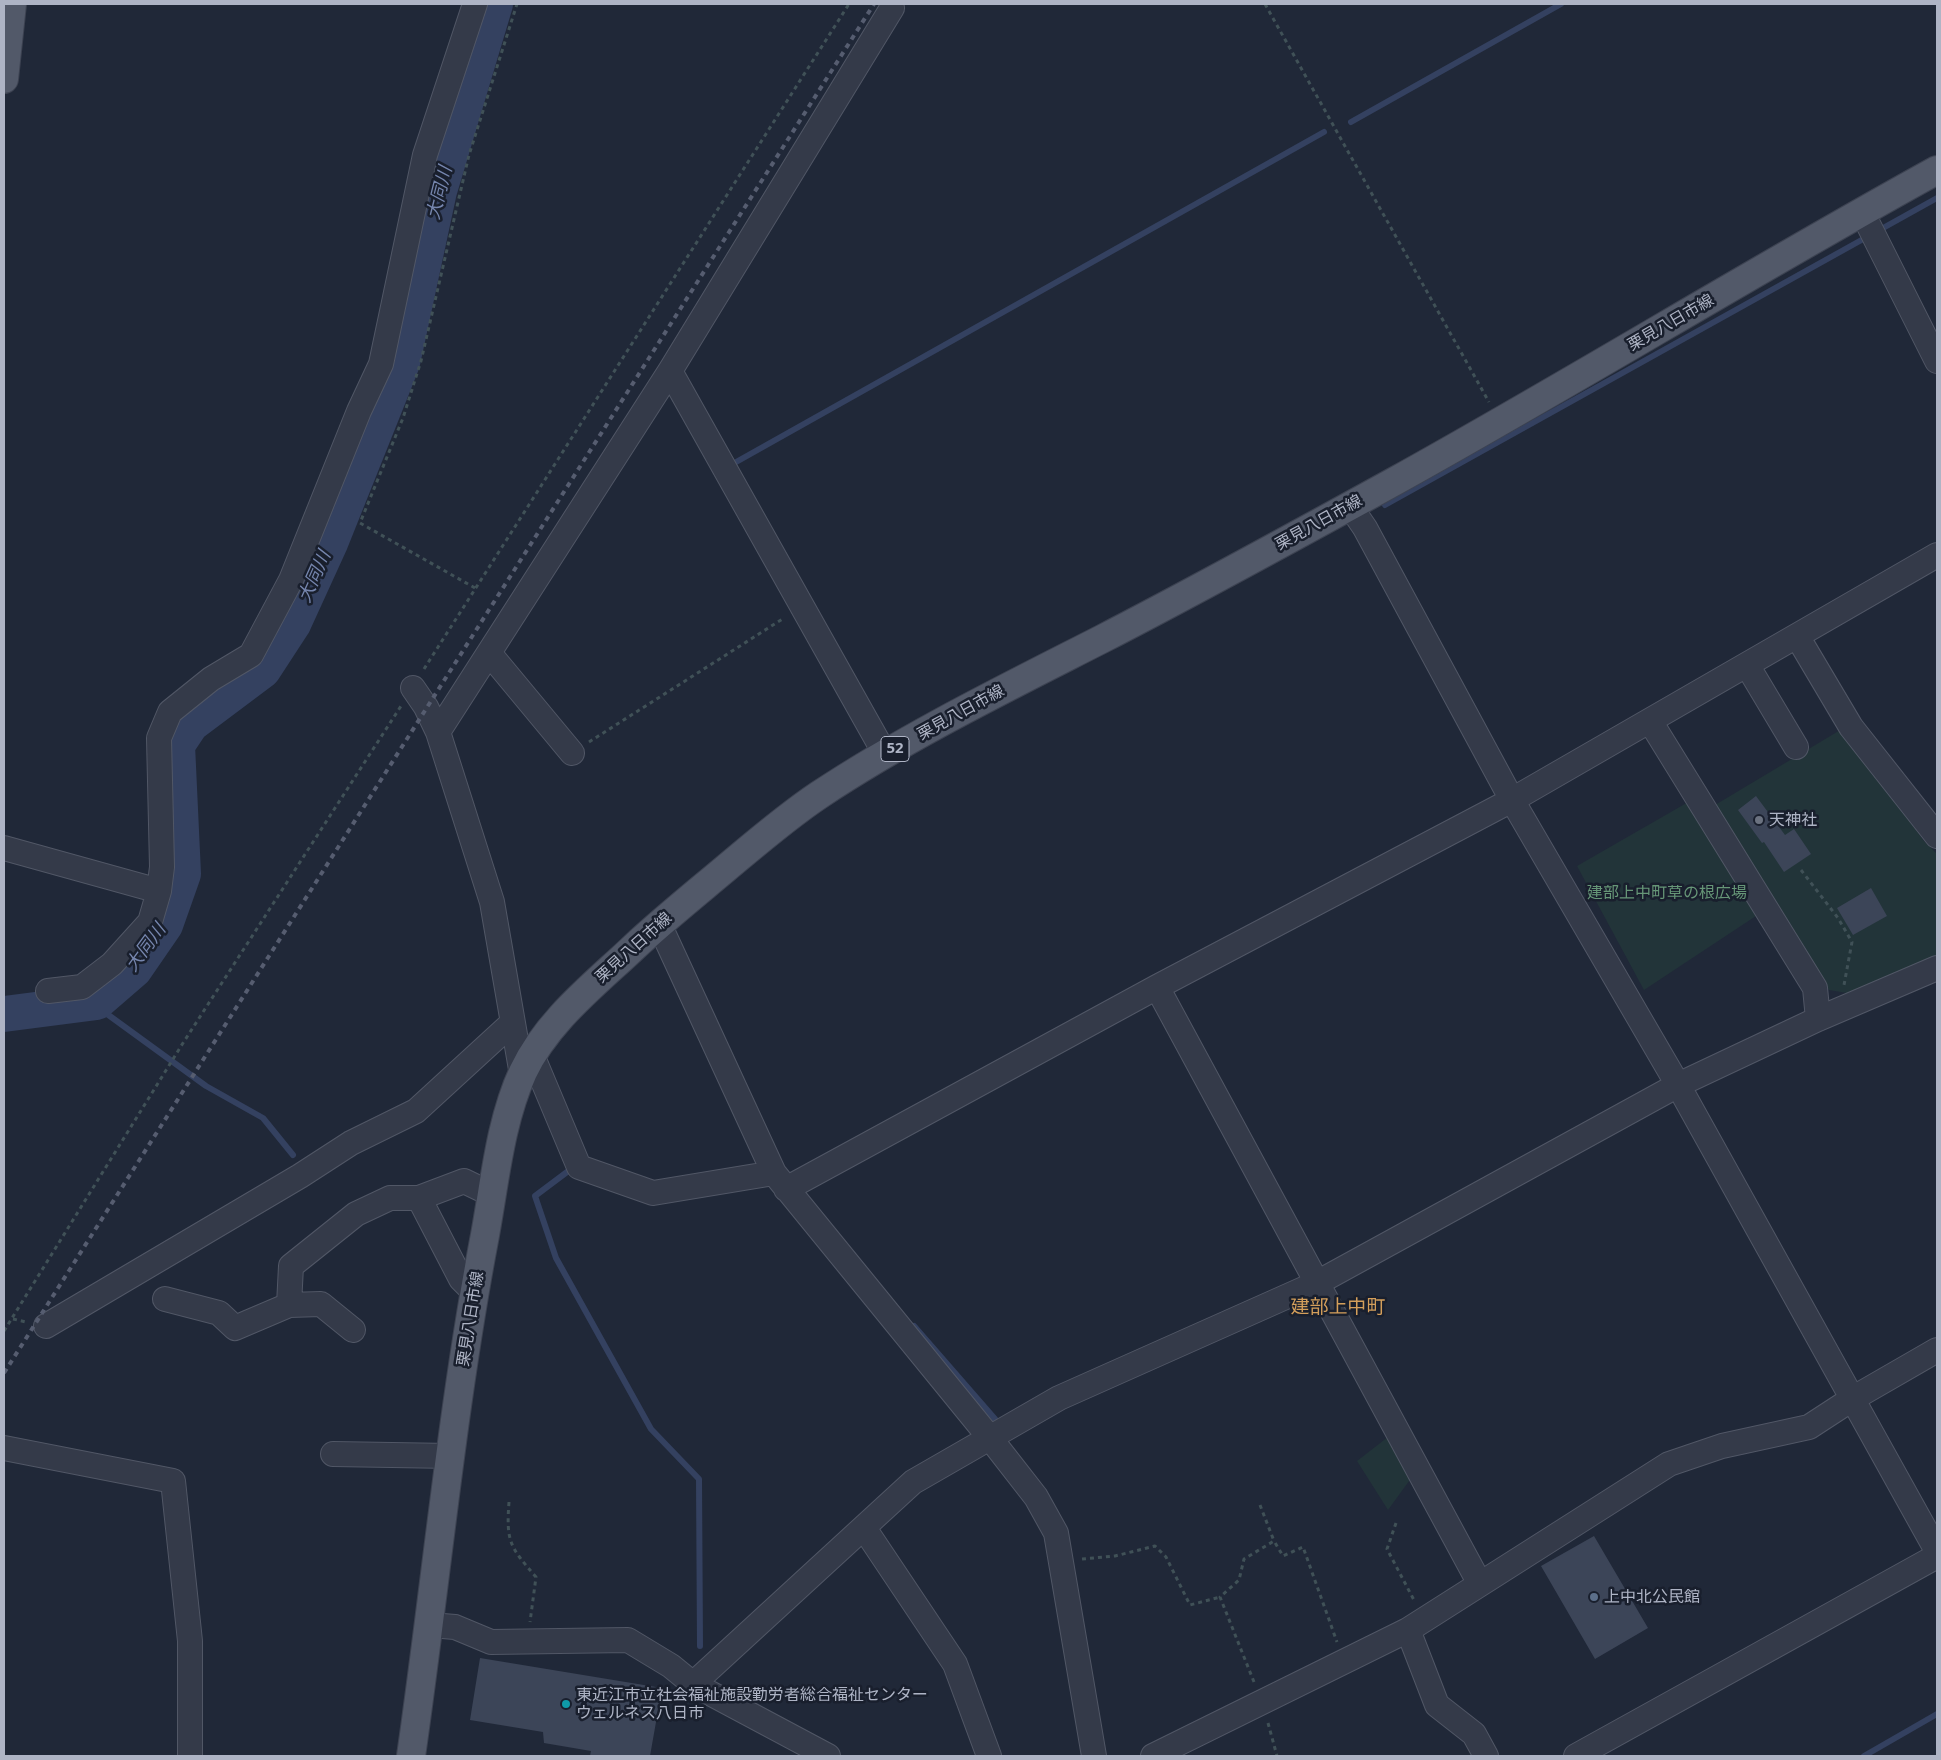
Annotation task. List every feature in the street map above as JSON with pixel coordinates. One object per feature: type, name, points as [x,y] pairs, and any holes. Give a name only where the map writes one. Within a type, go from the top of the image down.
[{"type":"main road","points":[[4,79],[12,4]]},
{"type":"main road","name":"栗見八日市線","points":[[411,1756],[474,1292],[512,1100],[527,1065],[548,1032],[580,998],[659,924],[815,797],[885,754],[1350,506],[1500,423],[1937,170]]},
{"type":"street","points":[[48,991],[82,987],[112,964],[150,922],[159,891],[162,868],[159,738],[170,712],[211,679],[251,655],[291,580],[359,411],[381,364],[425,155],[475,4]]},
{"type":"street","points":[[438,732],[670,371],[892,8]]},
{"type":"street","points":[[1862,212],[1937,361]]},
{"type":"street","points":[[670,371],[885,754]]},
{"type":"street","points":[[1350,506],[1365,528],[1512,800],[1678,1085],[1937,1552]]},
{"type":"street","points":[[413,688],[426,707],[438,732],[492,902],[512,1023],[527,1065],[579,1167],[653,1193],[780,1181],[1157,988],[1512,800],[1937,555]]},
{"type":"street","points":[[1797,636],[1851,727],[1937,836]]},
{"type":"street","points":[[489,653],[572,753]]},
{"type":"street","points":[[1747,665],[1796,747]]},
{"type":"street","points":[[1650,721],[1815,988],[1828,1015]]},
{"type":"street","points":[[4,848],[159,891]]},
{"type":"street","points":[[659,924],[780,1181],[990,1438],[1036,1497],[1056,1533],[1094,1756]]},
{"type":"street","points":[[693,1684],[913,1482],[1059,1398],[1317,1283],[1678,1085],[1828,1015],[1937,968]]},
{"type":"street","points":[[1157,988],[1480,1584]]},
{"type":"street","points":[[46,1326],[300,1176],[351,1143],[416,1111],[512,1023]]},
{"type":"street","points":[[289,1305],[291,1266],[356,1214],[390,1198],[419,1198],[464,1181],[493,1194]]},
{"type":"street","points":[[419,1198],[461,1279],[474,1292]]},
{"type":"street","points":[[165,1299],[219,1313],[235,1328],[289,1305],[321,1304],[353,1330]]},
{"type":"street","points":[[1153,1756],[1345,1663],[1416,1625],[1670,1464],[1722,1446],[1809,1427],[1852,1399],[1937,1350]]},
{"type":"street","points":[[4,1448],[173,1481],[190,1641],[190,1756]]},
{"type":"street","points":[[333,1454],[451,1456]]},
{"type":"street","points":[[864,1528],[955,1664],[989,1756]]},
{"type":"street","points":[[1576,1756],[1937,1556]]},
{"type":"street","points":[[430,1625],[455,1627],[490,1642],[527,1643],[628,1640],[671,1666],[693,1684],[828,1756]]},
{"type":"street","points":[[1416,1625],[1437,1705],[1474,1734],[1486,1756]]},
{"type":"path","points":[[475,588],[360,522],[404,418],[421,361],[469,154],[517,4]]},
{"type":"path","points":[[4,1331],[184,1043],[413,688],[849,4]]},
{"type":"path","points":[[1265,4],[1500,423]]},
{"type":"path","points":[[572,753],[802,607]]},
{"type":"path","points":[[1801,870],[1838,918],[1852,942],[1828,1015]]},
{"type":"path","points":[[510,1502],[507,1529],[514,1552],[536,1577],[527,1643]]},
{"type":"path","points":[[1260,1505],[1274,1541],[1284,1556],[1303,1547],[1345,1663]]},
{"type":"path","points":[[1396,1523],[1387,1549],[1416,1625]]},
{"type":"path","points":[[1062,1561],[1115,1556],[1155,1546],[1166,1557],[1190,1605],[1220,1598],[1238,1580],[1244,1559],[1274,1541]]},
{"type":"path","points":[[1220,1598],[1262,1702],[1277,1756]]},
{"type":"green space","points":[[1842,729],[1924,841],[1937,854],[1937,961],[1859,995],[1829,990],[1813,972],[1710,808]]},
{"type":"green space","name":"建部上中町草の根広場","points":[[1690,801],[1759,914],[1644,990],[1577,866]]},
{"type":"green space","points":[[1388,1437],[1412,1477],[1388,1510],[1357,1461]]},
{"type":"building","points":[[1756,796],[1785,835],[1794,829],[1811,854],[1784,872],[1764,842],[1762,843],[1738,810]]},
{"type":"building","points":[[1871,888],[1887,916],[1853,935],[1837,908]]},
{"type":"building","name":"上中北公民館","points":[[1594,1536],[1648,1628],[1595,1659],[1541,1566]]},
{"type":"building","name":"東近江市立社会福祉施設勤労者総合福祉センター ウェルネス八日市","points":[[480,1658],[662,1688],[650,1756],[590,1756],[591,1751],[544,1743],[543,1732],[470,1720]]},
{"type":"waterway","name":"大同川","points":[[4,1014],[97,1002],[134,970],[165,925],[183,874],[177,745],[191,724],[263,670],[293,624],[330,543],[402,363],[439,191],[495,4]]},
{"type":"waterway","points":[[1351,122],[1561,4]]},
{"type":"waterway","points":[[729,466],[1324,132]]},
{"type":"waterway","points":[[1385,505],[1937,198]]},
{"type":"waterway","points":[[97,1002],[107,1014],[206,1086],[263,1118],[293,1155]]},
{"type":"waterway","points":[[571,1169],[535,1196],[556,1258],[651,1429],[699,1479],[700,1646]]},
{"type":"waterway","points":[[914,1326],[995,1419]]},
{"type":"waterway","points":[[1864,1756],[1937,1714]]},
{"type":"railway","points":[[4,1373],[874,4]]},
{"type":"place","name":"天神社","points":[[1759,820]]},
{"type":"place","name":"上中北公民館","points":[[1594,1597]]},
{"type":"place","name":"東近江市立社会福祉施設勤労者総合福祉センター ウェルネス八日市","points":[[566,1704]]},
{"type":"district","name":"建部上中町","points":[[1338,1308]]}]
